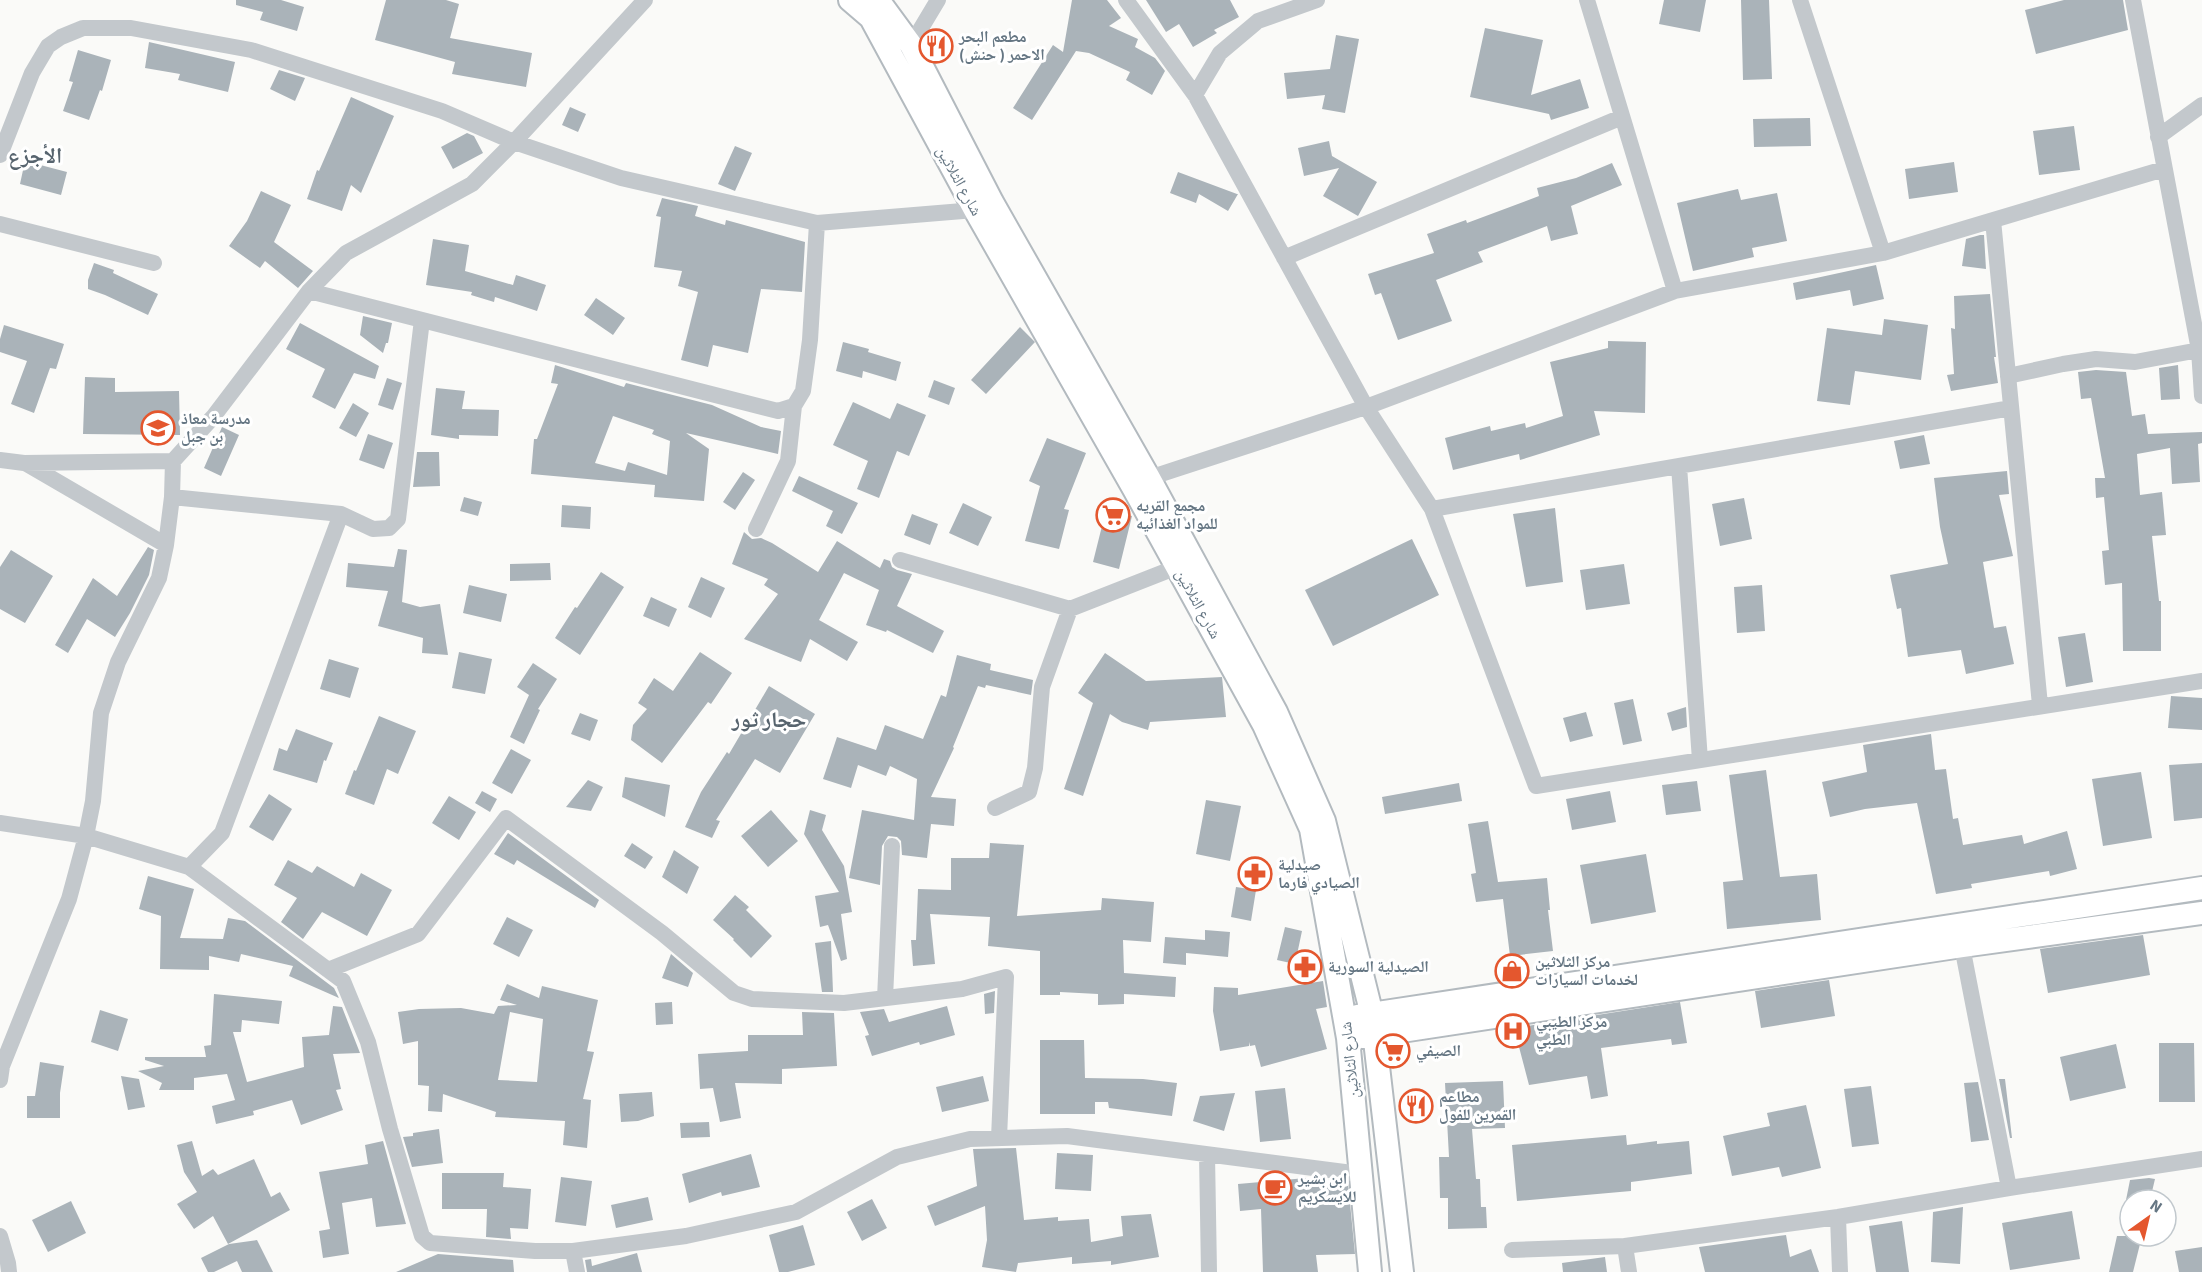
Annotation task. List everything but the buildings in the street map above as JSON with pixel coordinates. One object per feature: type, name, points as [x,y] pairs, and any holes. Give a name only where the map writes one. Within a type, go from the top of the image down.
[{"type":"main road","name":"شارع الثلاثين","points":[[850,0],[871,18],[975,210],[1142,484],[1276,712],[1324,821],[1374,1026],[1402,1272]]},
{"type":"main road","name":"شارع الثلاثين","points":[[878,0],[911,45],[1142,484],[1177,567],[1264,725],[1311,829],[1347,1027],[1370,1272]]},
{"type":"main road","points":[[1374,1026],[1958,924],[2202,888]]},
{"type":"main road","points":[[1347,1027],[1374,1026],[2202,913]]},
{"type":"street","points":[[0,1080],[2,1066],[69,899],[93,801],[101,713],[118,662],[159,578],[172,497],[173,461],[213,417],[309,291],[346,253],[472,184],[514,142],[645,0]]},
{"type":"street","points":[[911,45],[938,0]]},
{"type":"street","points":[[1126,0],[1195,95],[1366,407],[1432,509],[1536,786],[2202,681]]},
{"type":"street","points":[[1195,95],[1220,54],[1257,21],[1317,0]]},
{"type":"street","points":[[1587,0],[1675,291]]},
{"type":"street","points":[[1800,0],[1883,253]]},
{"type":"street","points":[[2133,0],[2199,350],[2202,396]]},
{"type":"street","points":[[0,155],[32,73],[48,46],[61,37],[83,28],[131,28],[251,50],[442,111],[514,142],[621,178],[817,223],[975,210]]},
{"type":"street","points":[[2158,137],[2202,105]]},
{"type":"street","points":[[1284,258],[1622,117]]},
{"type":"street","points":[[1142,484],[1366,407],[1675,291],[1883,253],[2164,169]]},
{"type":"street","points":[[1993,220],[2040,705]]},
{"type":"street","points":[[756,529],[788,461],[794,406],[803,391],[810,340],[817,223]]},
{"type":"street","points":[[0,224],[154,263]]},
{"type":"street","points":[[309,291],[778,411],[794,406]]},
{"type":"street","points":[[172,497],[341,514],[373,529],[389,528],[398,519],[422,320]]},
{"type":"street","points":[[2008,376],[2096,359],[2135,362],[2199,350]]},
{"type":"street","points":[[1432,509],[2011,408]]},
{"type":"street","points":[[0,460],[24,463],[173,461]]},
{"type":"street","points":[[24,463],[166,545]]},
{"type":"street","points":[[1679,466],[1700,760]]},
{"type":"street","points":[[189,867],[222,832],[341,514]]},
{"type":"street","points":[[900,560],[1070,609],[1177,567]]},
{"type":"street","points":[[995,808],[1029,792],[1035,768],[1042,687],[1070,609]]},
{"type":"street","points":[[328,969],[418,934],[506,818],[662,933],[734,993],[752,999],[844,1003],[962,989],[1006,977],[999,1138]]},
{"type":"street","points":[[0,823],[86,836],[189,867],[343,981],[368,1042],[390,1129],[419,1225],[426,1240],[430,1243],[573,1251],[686,1236],[796,1212],[897,1157],[970,1139],[1067,1136],[1360,1174]]},
{"type":"street","points":[[885,998],[892,846]]},
{"type":"street","points":[[1958,924],[2009,1188]]},
{"type":"street","points":[[1207,1155],[1209,1272]]},
{"type":"street","points":[[1512,1250],[1625,1246],[1838,1216],[2202,1159]]},
{"type":"street","points":[[1838,1216],[1840,1272]]},
{"type":"street","points":[[0,1236],[9,1272]]},
{"type":"street","points":[[1625,1246],[1629,1272]]},
{"type":"street","points":[[573,1251],[577,1272]]},
{"type":"place","name":"مطعم البحر الاحمر ( حنش)","points":[[936,46]]},
{"type":"place","name":"مدرسة معاذ بن جبل","points":[[158,428]]},
{"type":"place","name":"مجمع القريه للمواد الغذائيه","points":[[1113,515]]},
{"type":"place","name":"صيدلية الصيادي فارما","points":[[1255,874]]},
{"type":"place","name":"الصيدلية السورية","points":[[1305,967]]},
{"type":"place","name":"مركز الثلاثين لخدمات السيارات","points":[[1512,971]]},
{"type":"place","name":"مركز الطيبي الطبي","points":[[1513,1031]]},
{"type":"place","name":"الصيفي","points":[[1393,1051]]},
{"type":"place","name":"مطاعم القمرين للفول","points":[[1416,1106]]},
{"type":"place","name":"ابن بشير للايسكريم","points":[[1275,1188]]},
{"type":"district","name":"الأجزع","points":[[35,156]]},
{"type":"district","name":"حجار ثور","points":[[769,720]]}]
